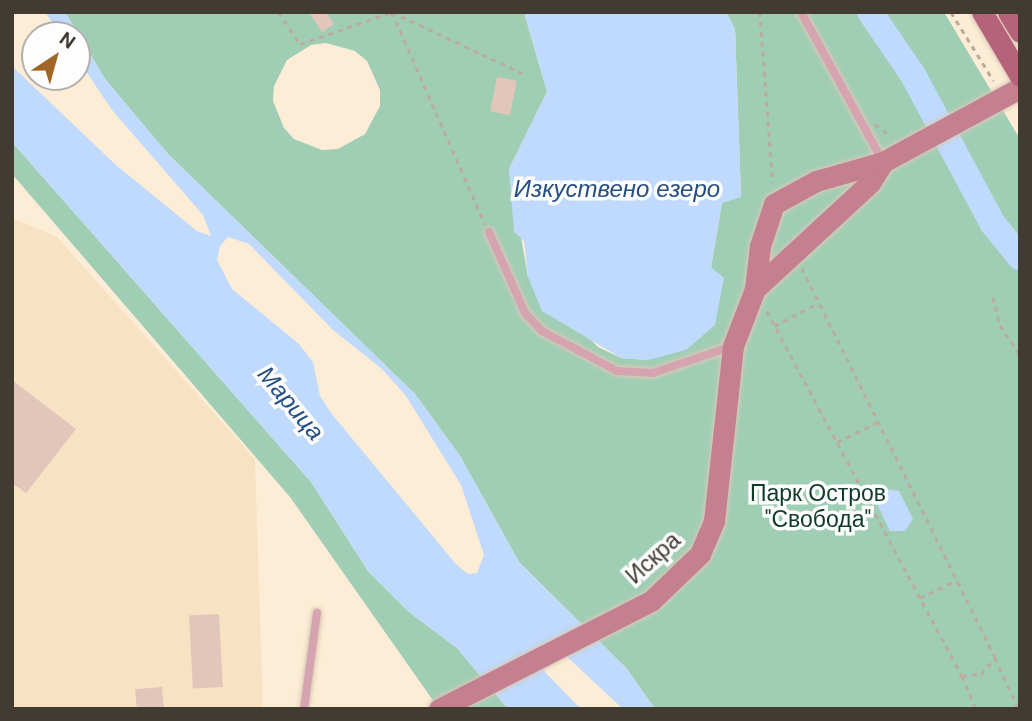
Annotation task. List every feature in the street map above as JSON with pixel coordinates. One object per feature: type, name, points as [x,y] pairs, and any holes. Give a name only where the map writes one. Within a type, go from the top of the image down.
[{"type":"main road","points":[[982,12],[1020,76]]},
{"type":"main road","points":[[1008,12],[1020,32]]},
{"type":"street","points":[[755,289],[760,246],[774,204],[816,181],[883,162],[1012,92]]},
{"type":"street","points":[[755,289],[795,256],[870,183],[883,162]]},
{"type":"street","name":"Искра","points":[[439,709],[651,601],[689,568],[711,530],[733,346],[755,289]]},
{"type":"lane","points":[[801,12],[883,162]]},
{"type":"lane","points":[[489,232],[525,313],[542,331],[617,371],[653,373],[733,346]]},
{"type":"lane","points":[[304,709],[317,613]]},
{"type":"path","points":[[278,12],[301,47],[392,12],[522,73]]},
{"type":"path","points":[[392,12],[489,232]]},
{"type":"path","points":[[760,12],[774,204]]},
{"type":"path","points":[[951,12],[1012,92]]},
{"type":"path","points":[[853,107],[909,149]]},
{"type":"path","points":[[795,256],[1019,709]]},
{"type":"path","points":[[755,289],[962,676],[976,709]]},
{"type":"path","points":[[993,297],[1000,326],[1020,355]]},
{"type":"path","points":[[774,326],[818,302]]},
{"type":"path","points":[[837,442],[878,422]]},
{"type":"path","points":[[920,598],[956,580]]},
{"type":"path","points":[[962,676],[981,674],[995,658]]},
{"type":"shaded area","points":[[12,218],[57,237],[255,459],[263,709],[12,709]]},
{"type":"green space","name":"Парк Остров \"Свобода\"","points":[[65,12],[524,12],[547,92],[509,169],[528,277],[598,347],[621,358],[647,360],[711,267],[722,203],[741,196],[735,29],[726,12],[944,12],[1020,139],[1020,709],[655,709],[627,669],[519,562],[460,456],[415,394],[168,154],[105,79],[91,56],[91,21],[70,21]],"holes":[[[326,43],[355,51],[367,61],[380,90],[380,106],[365,134],[338,149],[322,150],[294,139],[284,128],[273,101],[274,86],[287,60],[311,45]]]},
{"type":"green space","points":[[12,142],[311,482],[368,571],[409,612],[457,648],[508,709],[439,709],[290,497],[12,174]]},
{"type":"water","points":[[45,12],[65,12],[70,21],[51,21]]},
{"type":"water","name":"Изкуствено езеро","points":[[524,12],[726,12],[735,29],[741,197],[722,203],[711,267],[724,278],[715,325],[686,350],[648,360],[621,358],[542,311],[528,277],[524,241],[514,232],[509,169],[547,92]]},
{"type":"water","name":"Марица","points":[[91,56],[105,79],[168,154],[415,394],[460,456],[519,562],[627,669],[655,709],[623,709],[565,655],[543,670],[581,709],[508,709],[457,648],[409,612],[368,571],[311,482],[12,142],[12,66],[21,75],[21,91],[38,91],[116,165],[197,231],[211,236],[203,215],[112,110],[91,79]],"holes":[[[228,237],[249,244],[333,330],[382,369],[406,396],[461,485],[484,555],[477,573],[468,574],[456,564],[331,413],[320,396],[313,362],[299,344],[232,289],[217,260],[220,246]]]},
{"type":"water","points":[[884,489],[899,491],[913,519],[905,531],[890,531],[876,502]]},
{"type":"building","points":[[309,12],[326,12],[334,24],[322,32]]},
{"type":"building","points":[[497,77],[517,81],[510,115],[490,111]]},
{"type":"building","points":[[12,380],[76,429],[26,493],[12,483]]},
{"type":"building","points":[[219,614],[223,687],[193,688],[189,616]]},
{"type":"building","points":[[162,687],[164,709],[137,709],[135,689]]},
{"type":"waterway","points":[[870,12],[913,75],[993,224],[1020,257]]}]
